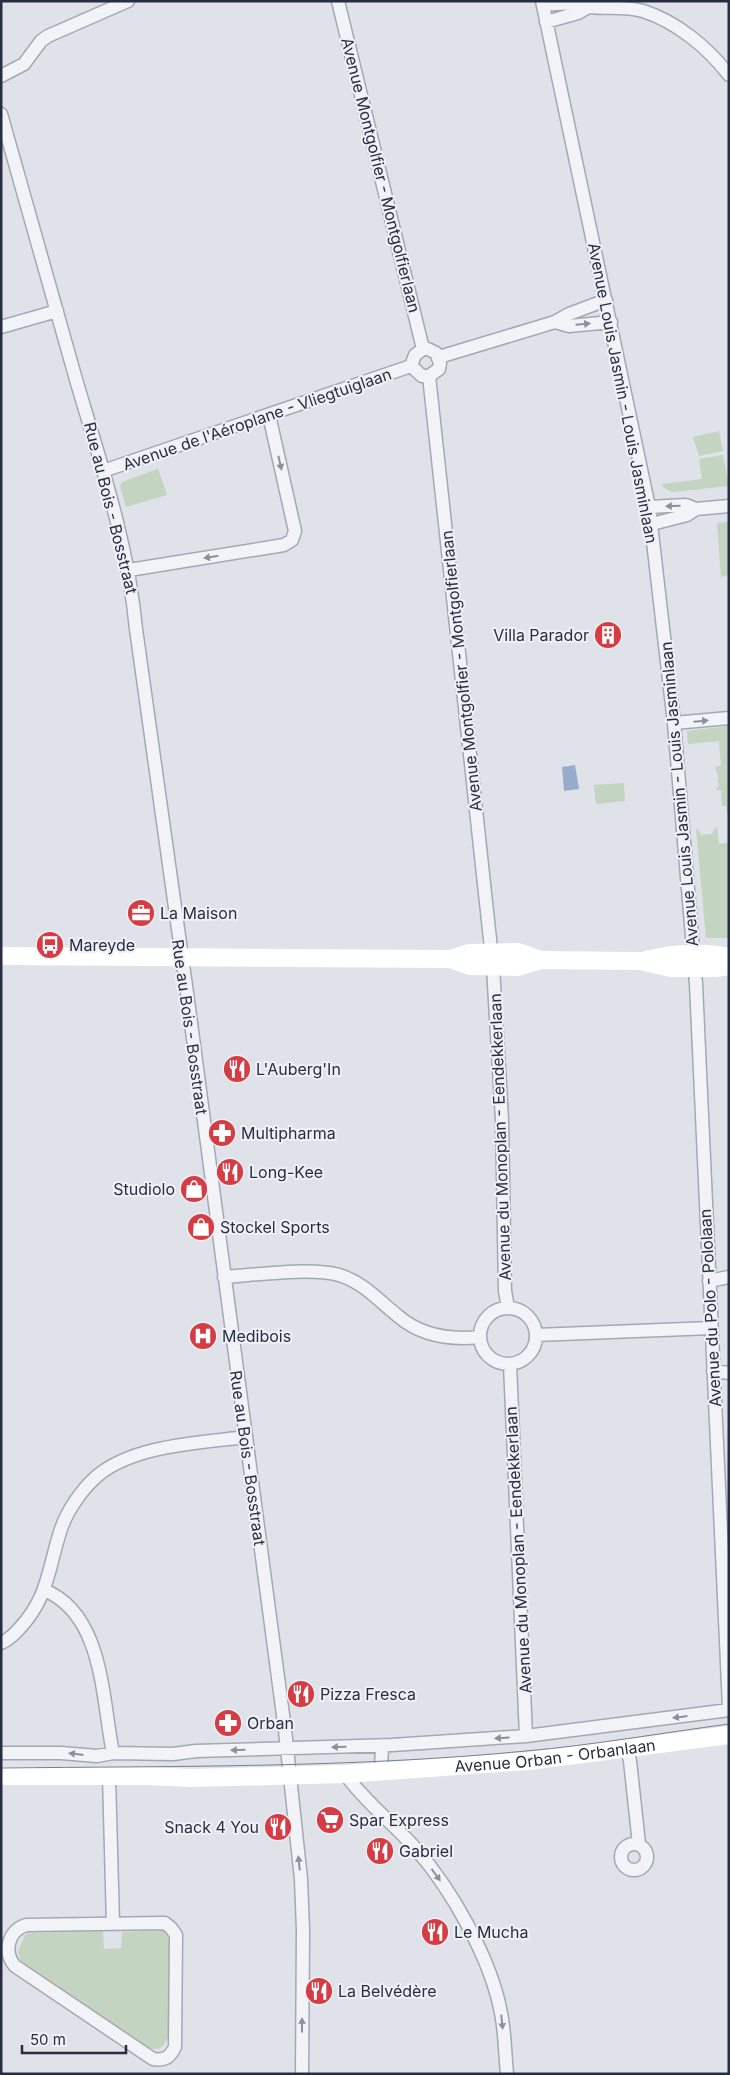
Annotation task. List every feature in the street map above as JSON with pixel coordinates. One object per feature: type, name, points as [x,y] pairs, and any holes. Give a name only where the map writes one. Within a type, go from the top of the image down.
[{"type":"street","name":"Avenue Montgolfier - Montgolfierlaan","points":[[338,1],[423,349]]},
{"type":"street","points":[[1,76],[24,64],[41,41],[48,36],[125,2]]},
{"type":"street","points":[[542,3],[574,4],[588,7],[610,7],[642,11],[670,24],[694,39],[718,61],[729,75]]},
{"type":"street","name":"Avenue Louis Jasmin - Louis Jasminlaan","points":[[542,3],[611,322],[652,524],[674,723],[694,961]]},
{"type":"street","points":[[546,22],[578,13],[588,7]]},
{"type":"street","name":"Rue au Bois - Bosstraat","points":[[1,114],[103,471],[129,570],[290,1776],[301,1878],[302,2074]]},
{"type":"street","points":[[439,356],[555,322],[569,314],[606,300]]},
{"type":"street","points":[[1,327],[57,311]]},
{"type":"street","points":[[555,322],[569,326],[611,322]]},
{"type":"street","points":[[423,349],[433,350],[439,356],[439,369],[429,376],[422,376],[411,366],[415,355],[423,349]]},
{"type":"street","name":"Avenue de l'Aéroplane - Vliegtuiglaan","points":[[103,471],[411,366]]},
{"type":"street","name":"Avenue Montgolfier - Montgolfierlaan","points":[[429,376],[492,959]]},
{"type":"street","points":[[129,570],[284,545],[292,540],[295,531],[269,415]]},
{"type":"street","points":[[649,507],[686,505],[696,509]]},
{"type":"street","points":[[652,524],[686,514],[696,509],[729,506]]},
{"type":"street","points":[[674,723],[729,718]]},
{"type":"street","points":[[1,956],[450,960],[470,966],[492,959],[518,967],[541,960],[640,961],[671,954],[694,961],[729,966]]},
{"type":"street","points":[[694,961],[729,957]]},
{"type":"street","name":"Avenue du Monoplan - Eendekkerlaan","points":[[492,959],[502,1120],[505,1291],[508,1308]]},
{"type":"street","name":"Avenue du Polo - Pololaan","points":[[694,961],[729,1709]]},
{"type":"street","points":[[224,1277],[316,1272],[338,1275],[361,1285],[399,1317],[420,1330],[443,1337],[480,1337]]},
{"type":"street","points":[[709,1281],[729,1277]]},
{"type":"street","points":[[508,1308],[526,1314],[534,1324],[536,1335],[532,1352],[518,1362],[510,1364],[500,1363],[492,1359],[485,1351],[480,1337],[482,1325],[490,1314],[508,1308]]},
{"type":"street","points":[[536,1335],[711,1328]]},
{"type":"street","name":"Avenue du Monoplan - Eendekkerlaan","points":[[510,1364],[526,1736]]},
{"type":"street","points":[[713,1371],[729,1373]]},
{"type":"street","points":[[1,1643],[8,1640],[28,1619],[44,1590],[61,1529],[76,1500],[97,1476],[122,1461],[164,1448],[246,1437]]},
{"type":"street","points":[[44,1590],[57,1596],[77,1615],[87,1631],[99,1674],[113,1753]]},
{"type":"street","name":"Avenue Orban - Orbanlaan","points":[[1,1753],[61,1752],[97,1756],[113,1753],[173,1754],[196,1751],[382,1746],[526,1736],[729,1709]]},
{"type":"street","name":"Avenue Orban - Orbanlaan","points":[[1,1776],[192,1778],[345,1774],[529,1761],[729,1735]]},
{"type":"street","points":[[381,1771],[382,1746]]},
{"type":"street","points":[[627,1749],[632,1770],[639,1844]]},
{"type":"street","points":[[345,1774],[357,1790],[418,1851],[456,1904],[473,1937],[493,1985],[501,2013],[507,2074]]},
{"type":"street","points":[[109,1776],[113,1924]]},
{"type":"street","points":[[165,1923],[176,1935],[175,2048],[171,2056],[161,2060],[153,2059],[145,2054],[15,1966],[9,1959],[8,1952],[13,1932],[26,1925],[113,1924],[165,1923]]},
{"type":"green space","points":[[719,431],[723,451],[699,456],[693,437]]},
{"type":"green space","points":[[723,455],[729,486],[672,492],[664,488],[662,484],[702,479],[699,459]]},
{"type":"green space","points":[[158,469],[167,495],[126,507],[120,486],[122,482]]},
{"type":"green space","points":[[729,522],[729,575],[721,577],[717,523]]},
{"type":"green space","points":[[729,726],[728,819],[726,806],[722,806],[721,790],[715,790],[719,786],[717,780],[719,779],[715,767],[721,766],[719,741],[688,744],[687,731]]},
{"type":"green space","points":[[624,783],[625,801],[596,804],[594,785]]},
{"type":"green space","points":[[717,827],[719,844],[729,843],[729,938],[706,938],[696,829],[698,829],[701,835],[712,834]]},
{"type":"green space","points":[[164,1930],[169,1940],[169,2034],[166,2042],[158,2049],[146,2046],[21,1961],[18,1952],[25,1935],[28,1933],[103,1931],[104,1949],[121,1948],[122,1932]]},
{"type":"water","points":[[575,765],[579,789],[564,791],[562,767]]},
{"type":"tram line","points":[[1,1768],[264,1765],[395,1761],[551,1748],[729,1724]]},
{"type":"place","name":"Villa Parador","points":[[608,635]]},
{"type":"place","name":"La Maison","points":[[141,913]]},
{"type":"place","name":"Mareyde","points":[[50,945]]},
{"type":"place","name":"L'Auberg'In","points":[[237,1069]]},
{"type":"place","name":"Multipharma","points":[[222,1133]]},
{"type":"place","name":"Long-Kee","points":[[230,1172]]},
{"type":"place","name":"Studiolo","points":[[194,1189]]},
{"type":"place","name":"Stockel Sports","points":[[201,1227]]},
{"type":"place","name":"Medibois","points":[[203,1336]]},
{"type":"place","name":"Pizza Fresca","points":[[301,1694]]},
{"type":"place","name":"Orban","points":[[228,1723]]},
{"type":"place","name":"Spar Express","points":[[330,1820]]},
{"type":"place","name":"Snack 4 You","points":[[278,1827]]},
{"type":"place","name":"Gabriel","points":[[380,1851]]},
{"type":"place","name":"Le Mucha","points":[[435,1932]]},
{"type":"place","name":"La Belvédère","points":[[319,1991]]}]
